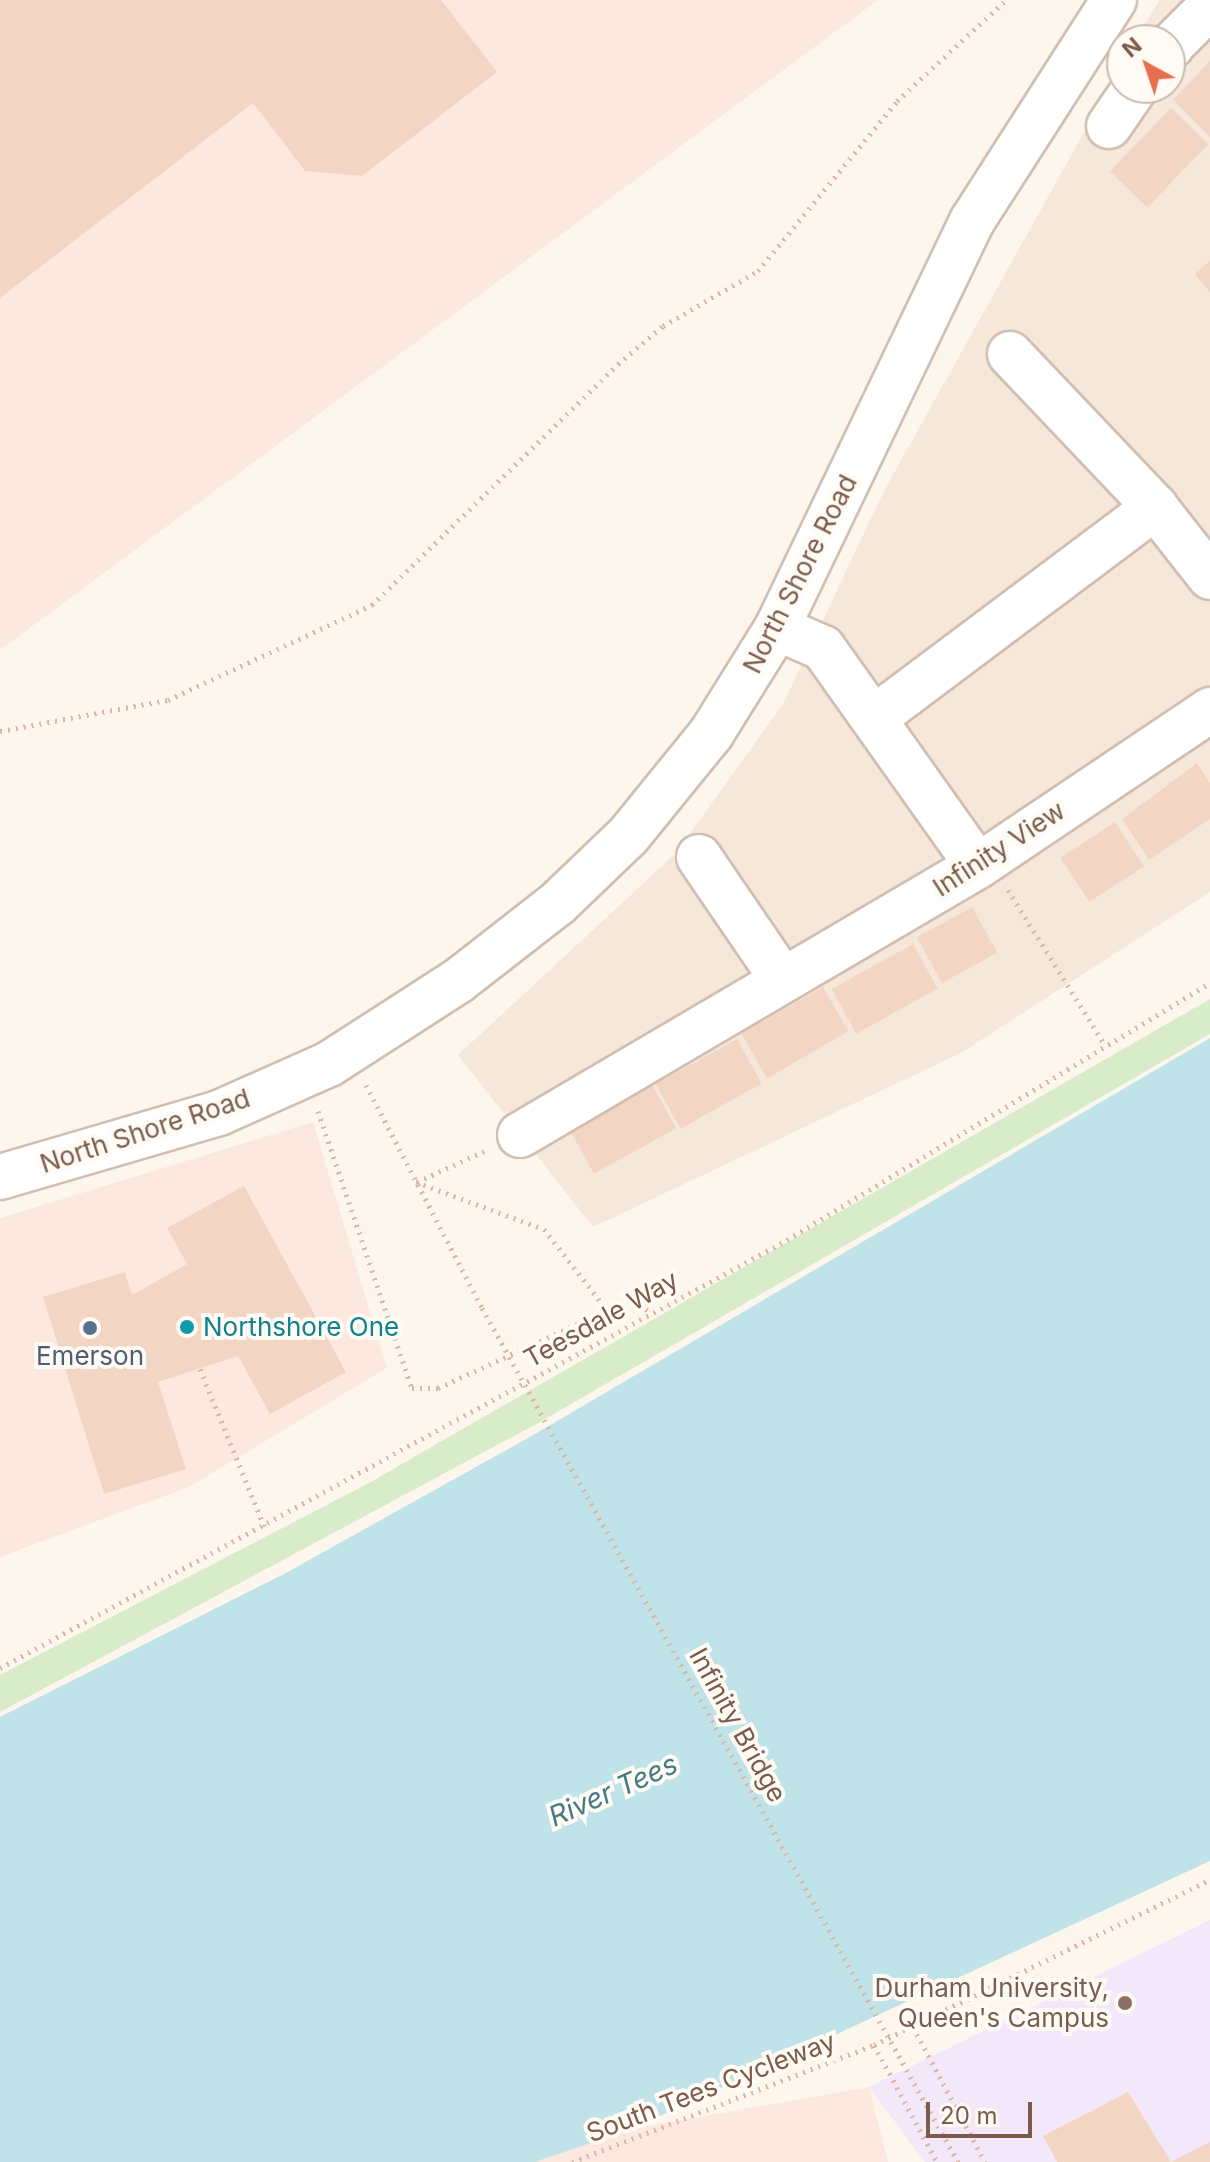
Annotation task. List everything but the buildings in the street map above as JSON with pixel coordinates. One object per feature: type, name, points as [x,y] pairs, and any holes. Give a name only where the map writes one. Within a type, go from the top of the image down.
[{"type":"street","name":"North Shore Road","points":[[0,1177],[219,1113],[350,1051],[458,981],[557,904],[628,836],[711,734],[777,628],[972,221],[1114,0]]},
{"type":"street","points":[[1186,31],[1210,6]]},
{"type":"street","points":[[1109,126],[1124,104]]},
{"type":"street","points":[[1010,354],[1155,507],[1210,577]]},
{"type":"street","points":[[877,716],[1155,507]]},
{"type":"street","points":[[777,628],[823,648],[877,716],[983,862]]},
{"type":"street","name":"Infinity View","points":[[520,1135],[983,862],[1210,710]]},
{"type":"street","points":[[699,857],[783,980]]},
{"type":"path","points":[[0,731],[168,700],[372,605],[618,364],[663,326],[758,271],[897,101],[1006,0]]},
{"type":"path","points":[[983,862],[1105,1045]]},
{"type":"path","name":"Teesdale Way","points":[[0,1668],[652,1314],[1210,983]]},
{"type":"path","name":"Infinity Bridge","points":[[350,1051],[482,1308],[958,2162]]},
{"type":"path","points":[[305,1074],[412,1388],[438,1388],[634,1298],[652,1314]]},
{"type":"path","points":[[416,1182],[520,1135]]},
{"type":"path","points":[[416,1182],[544,1229],[607,1310]]},
{"type":"path","points":[[200,1369],[264,1526]]},
{"type":"path","name":"South Tees Cycleway","points":[[572,2162],[874,2045],[1210,1880]]},
{"type":"path","points":[[913,2027],[985,2162]]},
{"type":"path","points":[[874,2045],[937,2162]]},
{"type":"shaded area","points":[[0,0],[878,0],[0,650]]},
{"type":"shaded area","points":[[1160,0],[1210,0],[1210,892],[961,1053],[593,1227],[458,1055],[676,853],[783,704],[884,491],[1106,93],[1106,104],[1186,104],[1186,24],[1145,24]]},
{"type":"shaded area","points":[[313,1122],[387,1368],[189,1487],[0,1557],[0,1218]]},
{"type":"shaded area","name":"Durham University, Queen's Campus","points":[[1210,1920],[1210,2162],[925,2162],[869,2087]]},
{"type":"shaded area","points":[[869,2087],[888,2162],[535,2162],[632,2129]]},
{"type":"green space","points":[[1210,999],[1210,1034],[540,1422],[0,1712],[0,1675],[369,1483]]},
{"type":"water","name":"River Tees","points":[[1210,1038],[1210,1861],[632,2129],[535,2162],[0,2162],[0,1717],[284,1574],[535,1434]]},
{"type":"place","name":"Northshore One","points":[[187,1327]]},
{"type":"place","name":"Emerson","points":[[90,1328]]},
{"type":"place","name":"Durham University, Queen's Campus","points":[[1125,2003]]}]
